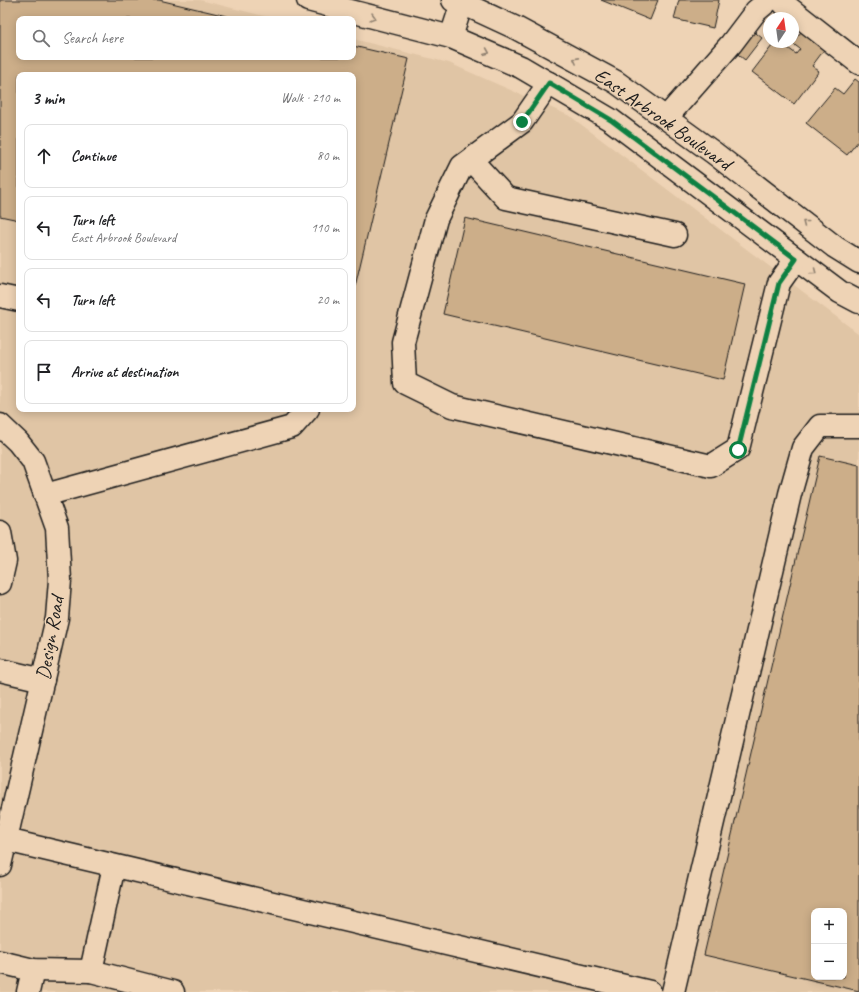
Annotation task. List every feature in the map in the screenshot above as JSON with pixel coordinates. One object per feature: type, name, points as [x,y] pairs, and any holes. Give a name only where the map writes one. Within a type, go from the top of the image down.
[{"type":"street","name":"East Arbrook Boulevard","points":[[308,0],[451,37],[521,67],[611,120],[840,292],[859,302]]},
{"type":"street","points":[[666,118],[731,44],[756,11],[769,0]]},
{"type":"street","points":[[781,0],[785,5],[859,63]]},
{"type":"street","name":"East Arbrook Boulevard","points":[[460,1],[516,28],[616,82],[714,153],[835,247],[859,262]]},
{"type":"street","points":[[451,37],[460,1]]},
{"type":"street","points":[[549,83],[522,122],[462,166],[436,219],[403,342],[405,383],[452,406],[711,466],[738,450],[779,283],[796,259]]},
{"type":"street","points":[[471,160],[506,198],[675,236]]},
{"type":"street","points":[[0,296],[16,299]]},
{"type":"street","points":[[45,495],[292,427],[305,412]]},
{"type":"street","name":"Design Road","points":[[0,425],[18,442],[32,461],[57,528],[60,580],[58,618],[0,864]]},
{"type":"street","points":[[673,992],[790,494],[803,448],[820,426],[859,426]]},
{"type":"street","points":[[0,532],[5,561],[0,582]]},
{"type":"street","points":[[0,670],[43,680]]},
{"type":"street","points":[[6,840],[650,992]]},
{"type":"street","points":[[91,971],[114,866]]},
{"type":"street","points":[[0,962],[33,970],[91,971],[173,992]]},
{"type":"street","points":[[28,992],[33,970]]},
{"type":"shaded area","points":[[0,0],[200,0],[264,16],[16,16],[16,60],[356,60],[356,40],[449,63],[570,116],[859,334],[859,992],[0,992]]},
{"type":"building","points":[[0,0],[159,0],[226,16],[16,16],[16,60],[356,60],[356,47],[409,59],[356,282],[356,72],[16,72],[16,219],[0,216]]},
{"type":"building","points":[[601,0],[658,0],[650,20]]},
{"type":"building","points":[[679,0],[719,0],[713,28],[674,19]]},
{"type":"building","points":[[751,29],[762,38],[745,60],[734,51]]},
{"type":"building","points":[[801,32],[824,50],[812,66],[819,71],[794,104],[752,72],[770,48],[788,48],[796,54],[800,49],[799,48],[799,34]]},
{"type":"building","points":[[855,79],[859,82],[859,140],[847,155],[806,123],[835,88],[843,94]]},
{"type":"building","points":[[465,218],[745,284],[723,380],[443,314]]},
{"type":"building","points":[[820,456],[859,465],[859,991],[812,980],[847,980],[847,908],[811,908],[811,980],[704,955]]},
{"type":"route","points":[[522,122],[549,83],[611,120],[796,259],[779,283],[738,450]]}]
